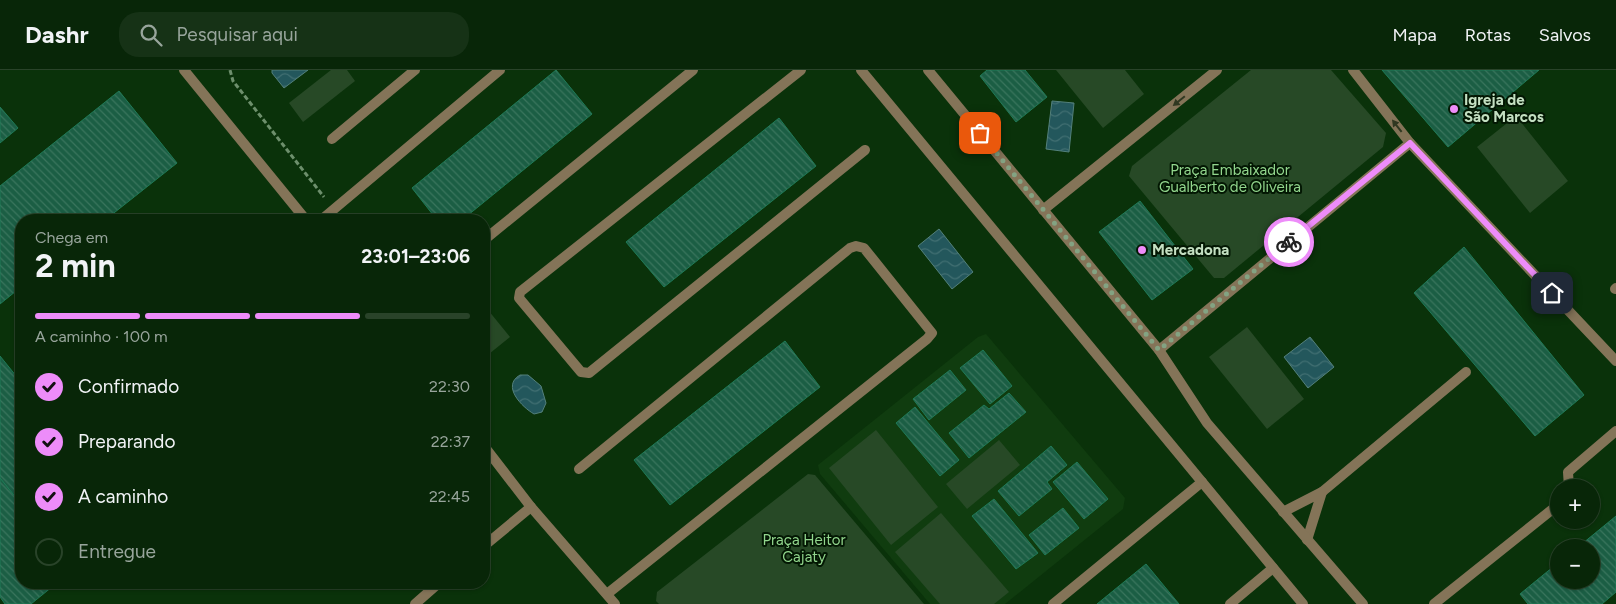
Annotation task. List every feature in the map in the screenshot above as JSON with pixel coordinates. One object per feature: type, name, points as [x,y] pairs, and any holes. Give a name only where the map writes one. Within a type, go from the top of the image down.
[{"type":"street","points":[[184,70],[301,214]]},
{"type":"street","points":[[332,139],[415,70]]},
{"type":"street","points":[[328,214],[500,70]]},
{"type":"street","points":[[490,235],[693,70]]},
{"type":"street","points":[[801,70],[520,292],[519,298],[581,372],[589,373],[864,150]]},
{"type":"street","points":[[861,70],[1303,604]]},
{"type":"street","points":[[1043,210],[1217,70]]},
{"type":"street","points":[[1352,70],[1410,143],[1616,361]]},
{"type":"street","points":[[930,71],[1159,350],[1206,423],[1362,604]]},
{"type":"street","points":[[1159,350],[1410,143]]},
{"type":"street","points":[[579,469],[850,248],[856,246],[864,248],[932,333],[927,339],[607,594]]},
{"type":"street","points":[[1283,512],[1322,492],[1466,372]]},
{"type":"street","points":[[1568,479],[1568,472],[1616,431]]},
{"type":"street","points":[[490,454],[531,507],[615,604]]},
{"type":"street","points":[[1053,604],[1202,482]]},
{"type":"street","points":[[1307,540],[1322,492]]},
{"type":"street","points":[[490,541],[531,507]]},
{"type":"street","points":[[1434,604],[1550,511]]},
{"type":"street","points":[[1230,604],[1273,568]]},
{"type":"street","points":[[414,604],[432,589]]},
{"type":"path","points":[[230,70],[233,81],[334,209]]},
{"type":"shaded area","points":[[986,334],[1125,498],[1123,509],[1005,604],[930,604],[820,474],[818,465],[978,337]]},
{"type":"green space","points":[[331,70],[347,70],[355,81],[303,122],[289,103]]},
{"type":"green space","points":[[1056,70],[1125,70],[1144,94],[1103,128]]},
{"type":"green space","name":"Praça Embaixador Gualberto de Oliveira","points":[[1251,70],[1331,70],[1386,133],[1383,147],[1224,278],[1214,278],[1129,176],[1132,166]]},
{"type":"green space","points":[[1516,116],[1568,181],[1530,213],[1477,147]]},
{"type":"green space","points":[[490,312],[510,337],[490,353]]},
{"type":"green space","points":[[1247,327],[1304,399],[1267,429],[1209,357]]},
{"type":"green space","points":[[876,430],[938,507],[891,545],[829,468]]},
{"type":"green space","points":[[999,440],[1020,465],[967,509],[946,484]]},
{"type":"green space","name":"Praça Heitor Cajaty","points":[[808,474],[815,475],[924,604],[659,604],[656,601],[657,592]]},
{"type":"green space","points":[[941,513],[1009,592],[994,604],[940,604],[895,552]]},
{"type":"water","points":[[272,70],[308,70],[284,88],[272,73]]},
{"type":"water","points":[[1052,101],[1074,103],[1069,152],[1046,149]]},
{"type":"water","points":[[939,229],[973,272],[952,289],[918,246]]},
{"type":"water","points":[[1310,337],[1334,367],[1308,388],[1284,357]]},
{"type":"water","points":[[520,375],[528,375],[541,386],[546,403],[542,412],[534,414],[515,396],[512,385]]},
{"type":"building","points":[[556,70],[592,114],[469,214],[432,214],[412,188]]},
{"type":"building","points":[[987,70],[1025,70],[1047,97],[1016,122],[980,76]]},
{"type":"building","name":"Igreja de São Marcos","points":[[1382,70],[1539,70],[1448,147]]},
{"type":"building","points":[[119,91],[177,163],[113,214],[15,214],[15,292],[0,304],[0,186]]},
{"type":"building","points":[[0,107],[18,128],[0,143]]},
{"type":"building","points":[[779,118],[816,166],[664,287],[626,242]]},
{"type":"building","points":[[1140,201],[1193,269],[1152,300],[1099,232]]},
{"type":"building","points":[[1464,247],[1584,395],[1535,436],[1414,293]]},
{"type":"building","points":[[785,341],[820,387],[670,505],[634,460]]},
{"type":"building","points":[[983,350],[1012,386],[990,404],[960,368]]},
{"type":"building","points":[[0,356],[15,375],[15,497],[0,478]]},
{"type":"building","points":[[950,370],[966,390],[929,420],[913,399]]},
{"type":"building","points":[[1009,393],[1026,412],[969,458],[949,433],[984,405],[989,409]]},
{"type":"building","points":[[915,407],[959,460],[940,476],[896,423]]},
{"type":"building","points":[[1051,446],[1067,465],[1047,482],[1052,489],[1019,516],[998,491]]},
{"type":"building","points":[[1077,462],[1108,499],[1084,519],[1053,482]]},
{"type":"building","points":[[0,478],[15,497],[15,589],[49,589],[31,604],[5,604],[0,597]]},
{"type":"building","points":[[994,499],[1038,553],[1016,569],[972,516]]},
{"type":"building","points":[[1063,508],[1079,528],[1045,555],[1029,535]]},
{"type":"building","points":[[1616,516],[1616,592],[1602,604],[1528,604],[1520,594],[1550,569],[1550,589],[1600,589],[1600,539],[1588,539]]},
{"type":"building","points":[[1146,564],[1179,604],[1097,604]]},
{"type":"way so far","points":[[980,133],[1159,350],[1289,242]]},
{"type":"place","name":"Igreja de São Marcos","points":[[1454,109]]},
{"type":"place","name":"Mercadona","points":[[1142,250]]},
{"type":"route","points":[[1289,242],[1410,143],[1552,293]]}]
